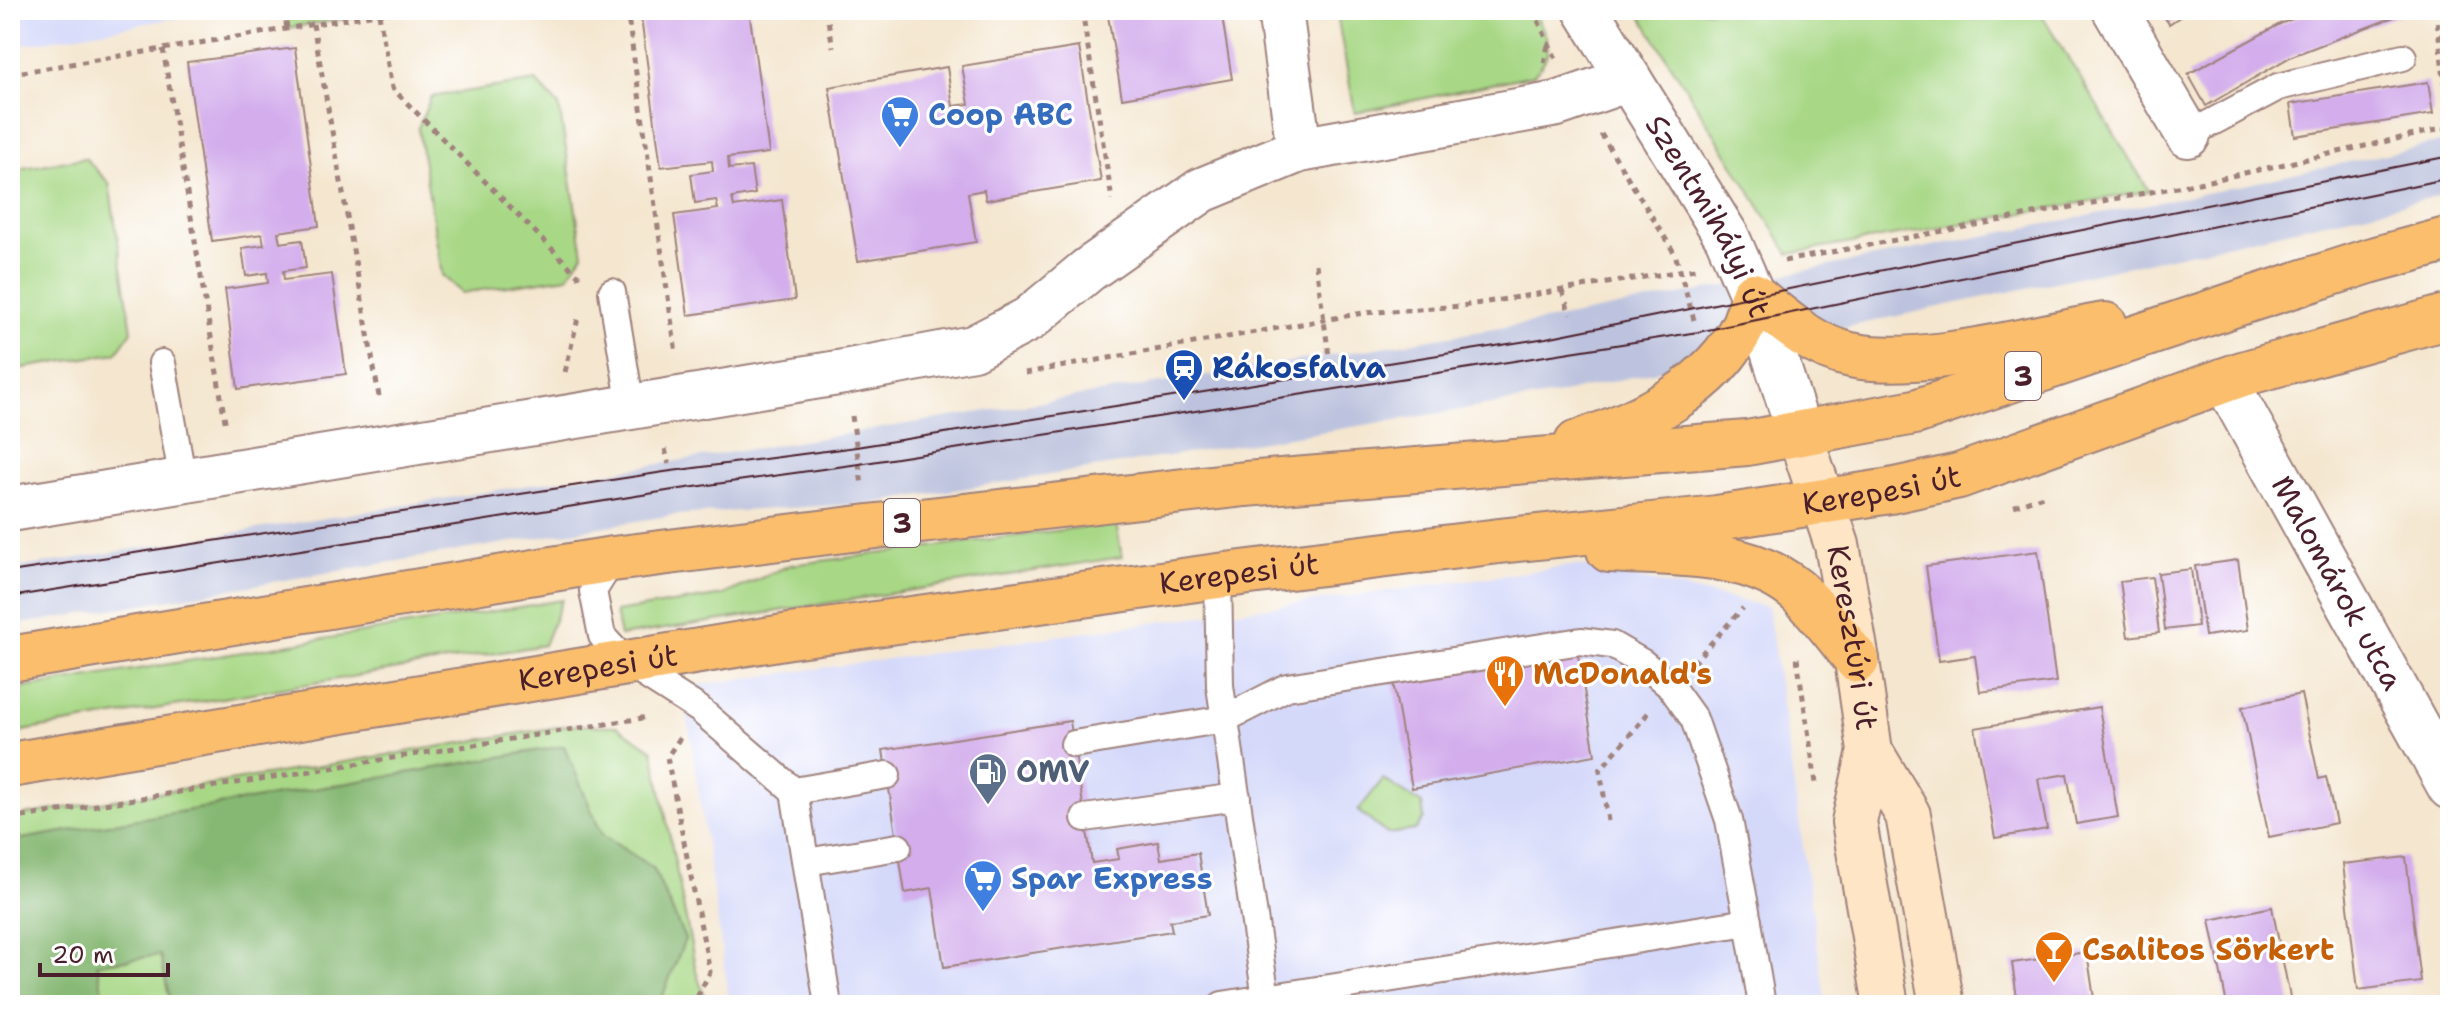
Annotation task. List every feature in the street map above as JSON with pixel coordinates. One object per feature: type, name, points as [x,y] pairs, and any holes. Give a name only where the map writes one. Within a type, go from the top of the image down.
[{"type":"main road","name":"3","points":[[10,659],[613,559],[868,527],[1245,484],[1747,443],[1800,435],[1915,412],[2242,302],[2369,261],[2450,239]]},
{"type":"main road","points":[[1746,280],[1819,343],[1851,355],[1893,358],[1971,350],[2242,302]]},
{"type":"main road","points":[[1524,461],[1608,433],[1666,403],[1707,375],[1744,324],[1746,280]]},
{"type":"main road","name":"Kerepesi út","points":[[10,765],[790,636],[1218,576],[1717,518],[1890,491],[1959,476],[2225,380],[2450,316]]},
{"type":"main road","name":"Keresztúri út","points":[[1800,435],[1837,545],[1857,660],[1870,751],[1854,822],[1886,1005]]},
{"type":"main road","points":[[1499,541],[1723,559],[1767,571],[1797,590],[1857,660]]},
{"type":"main road","name":"Keresztúri út","points":[[1870,751],[1908,815],[1942,1005]]},
{"type":"street","points":[[1280,10],[1299,150]]},
{"type":"street","name":"Szentmihályi út","points":[[1586,10],[1727,237],[1746,280],[1800,435]]},
{"type":"street","points":[[2115,10],[2188,135]]},
{"type":"street","points":[[10,509],[973,348],[1029,319],[1088,270],[1202,190],[1299,150],[1557,104],[1629,79]]},
{"type":"street","name":"Malomárok utca","points":[[2225,380],[2450,787]]},
{"type":"lane","points":[[2188,135],[2278,87],[2403,57]]},
{"type":"lane","points":[[612,292],[631,407]]},
{"type":"lane","points":[[162,363],[183,481]]},
{"type":"lane","points":[[613,559],[593,591],[602,636],[627,663],[699,709],[794,791],[828,1005]]},
{"type":"lane","points":[[1218,576],[1220,686],[1266,998]]},
{"type":"lane","points":[[1074,744],[1225,719],[1287,687],[1581,641],[1612,645],[1643,663],[1671,687],[1694,719],[1729,820],[1762,1005]]},
{"type":"lane","points":[[794,791],[887,775]]},
{"type":"lane","points":[[1085,818],[1237,797]]},
{"type":"lane","points":[[806,862],[898,847]]},
{"type":"lane","points":[[1222,1005],[1748,922]]},
{"type":"path","points":[[284,10],[287,28]]},
{"type":"path","points":[[10,74],[401,10]]},
{"type":"path","points":[[627,10],[676,353]]},
{"type":"path","points":[[826,10],[833,47]]},
{"type":"path","points":[[1082,10],[1114,213]]},
{"type":"path","points":[[1532,10],[1578,97],[1675,254],[1698,332]]},
{"type":"path","points":[[2436,10],[2446,97],[2450,103]]},
{"type":"path","points":[[379,14],[392,88],[578,275],[581,286]]},
{"type":"path","points":[[313,24],[380,402],[395,400]]},
{"type":"path","points":[[1541,68],[1546,60],[1548,45]]},
{"type":"path","points":[[163,49],[226,427]]},
{"type":"path","points":[[1018,374],[1363,313],[1462,306],[1681,270],[1746,280],[1777,262],[2050,213],[2450,127]]},
{"type":"path","points":[[1316,264],[1329,356]]},
{"type":"path","points":[[1562,291],[1570,314]]},
{"type":"path","points":[[565,372],[579,312]]},
{"type":"path","points":[[550,374],[690,351]]},
{"type":"path","points":[[174,435],[241,424]]},
{"type":"path","points":[[650,451],[665,449],[679,442]]},
{"type":"path","points":[[665,449],[669,464]]},
{"type":"path","points":[[10,819],[699,709]]},
{"type":"path","points":[[693,1005],[710,972],[667,757],[699,709]]},
{"type":"shaded area","points":[[10,10],[223,10],[10,47]]},
{"type":"shaded area","points":[[2450,140],[2450,193],[1796,338],[1555,395],[872,503],[673,515],[10,626],[10,569],[1550,320],[2221,190]]},
{"type":"shaded area","points":[[1577,565],[1768,607],[1826,1005],[730,1005],[683,687]]},
{"type":"green space","points":[[284,10],[401,10],[287,28]]},
{"type":"green space","points":[[1336,10],[1532,10],[1546,35],[1548,51],[1541,67],[1533,75],[1355,113]]},
{"type":"green space","points":[[1637,10],[2039,10],[2149,191],[1789,254]]},
{"type":"green space","points":[[536,81],[559,106],[583,254],[567,277],[462,293],[442,275],[418,128],[431,97]]},
{"type":"green space","points":[[85,158],[109,183],[132,331],[116,353],[10,370],[10,170]]},
{"type":"green space","points":[[1116,523],[1122,557],[620,636],[615,612],[723,595],[790,565]]},
{"type":"green space","points":[[562,600],[544,645],[10,733],[10,690]]},
{"type":"green space","points":[[570,725],[617,726],[653,750],[696,971],[707,1005],[659,1005],[685,939],[653,868],[602,835],[564,746],[10,841],[10,817]]},
{"type":"green space","points":[[564,746],[602,835],[653,868],[685,939],[659,1005],[171,1005],[160,955],[97,964],[105,1005],[10,1005],[10,841]]},
{"type":"green space","points":[[1383,779],[1422,804],[1424,819],[1415,830],[1387,834],[1358,811]]},
{"type":"green space","points":[[160,955],[171,1005],[105,1005],[97,964]]},
{"type":"building","points":[[640,10],[749,10],[769,153],[728,158],[729,169],[751,167],[755,194],[732,198],[734,207],[782,200],[795,300],[688,315],[674,215],[718,209],[716,200],[695,203],[691,174],[713,171],[712,161],[661,167]]},
{"type":"building","points":[[1107,10],[1221,10],[1232,79],[1122,98]]},
{"type":"building","points":[[2160,10],[2190,10],[2169,24]]},
{"type":"building","points":[[2314,10],[2400,10],[2402,14],[2292,56],[2206,106],[2188,74],[2280,24]]},
{"type":"building","points":[[1079,47],[1101,181],[986,200],[984,190],[968,193],[976,242],[858,261],[829,87],[947,67],[953,106],[969,104],[962,66]]},
{"type":"building","points":[[295,48],[319,226],[278,232],[280,243],[302,240],[306,268],[283,271],[284,280],[332,274],[346,374],[238,389],[225,289],[268,283],[267,273],[246,276],[242,248],[264,245],[262,234],[212,241],[187,62]]},
{"type":"building","points":[[2428,82],[2433,114],[2295,136],[2290,104]]},
{"type":"building","points":[[2038,551],[2056,682],[1980,692],[1975,656],[1939,661],[1926,566]]},
{"type":"building","points":[[2238,560],[2248,630],[2205,636],[2195,566]]},
{"type":"building","points":[[2191,569],[2198,626],[2165,630],[2158,573]]},
{"type":"building","points":[[2152,577],[2159,633],[2128,637],[2120,581]]},
{"type":"building","points":[[1577,649],[1595,755],[1412,788],[1393,682]]},
{"type":"building","points":[[2301,694],[2319,779],[2326,777],[2336,823],[2269,837],[2242,707]]},
{"type":"building","points":[[2099,707],[2118,817],[2076,824],[2067,774],[2038,779],[2047,829],[1995,838],[1975,728]]},
{"type":"building","points":[[1070,721],[1092,863],[1119,859],[1117,849],[1158,842],[1161,859],[1198,853],[1208,915],[1170,921],[1172,931],[944,967],[932,888],[905,893],[883,750]]},
{"type":"building","points":[[2406,857],[2421,982],[2358,990],[2343,864]]},
{"type":"building","points":[[2272,907],[2291,1002],[2227,1005],[2210,920]]},
{"type":"building","name":"Csalitos Sörkert","points":[[2087,952],[2095,1005],[2018,1005],[2012,963]]},
{"type":"tram line","points":[[10,572],[664,472],[856,447],[1546,338],[2450,156]]},
{"type":"tram line","points":[[10,597],[673,490],[859,464],[1698,332],[2450,178]]},
{"type":"place","name":"Coop ABC","points":[[900,149]]},
{"type":"place","name":"Rákosfalva","points":[[1184,402]]},
{"type":"place","name":"McDonald's","points":[[1505,708]]},
{"type":"place","name":"OMV","points":[[988,806]]},
{"type":"place","name":"Spar Express","points":[[983,913]]},
{"type":"place","name":"Csalitos Sörkert","points":[[2054,984]]}]
